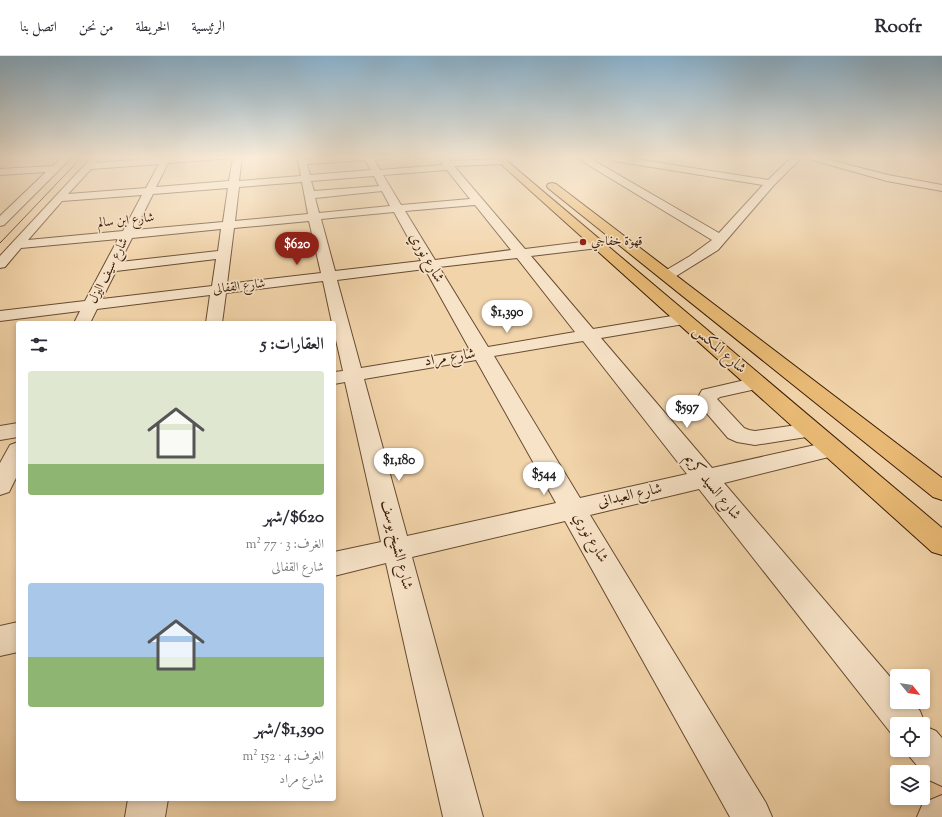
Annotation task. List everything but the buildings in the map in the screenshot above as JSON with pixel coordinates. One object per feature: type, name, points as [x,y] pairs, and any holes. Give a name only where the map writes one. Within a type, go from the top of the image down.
[{"type":"main road","name":"شارع المكس","points":[[541,192],[598,244],[942,544]]},
{"type":"main road","name":"شارع المكس","points":[[552,192],[668,275],[942,491]]},
{"type":"street","points":[[0,222],[32,192]]},
{"type":"street","points":[[0,264],[65,192]]},
{"type":"street","points":[[59,198],[143,192]]},
{"type":"street","name":"شارع سيف اليزل","points":[[83,321],[150,192]]},
{"type":"street","points":[[214,321],[233,192]]},
{"type":"street","name":"شارع ابن سالم","points":[[17,245],[228,225],[287,192]]},
{"type":"street","name":"شارع الشيخ يوسف","points":[[309,192],[329,276],[336,321]]},
{"type":"street","name":"شارع نوري","points":[[391,192],[430,264],[481,353],[752,817]]},
{"type":"street","name":"شارع ابن سالم","points":[[445,192],[478,201]]},
{"type":"street","name":"شارع السيد كريم","points":[[470,192],[901,717]]},
{"type":"street","points":[[640,192],[720,239]]},
{"type":"street","points":[[668,275],[695,260],[713,247],[762,192]]},
{"type":"street","points":[[7,203],[21,202]]},
{"type":"street","name":"شارع القفالى","points":[[0,316],[598,244]]},
{"type":"street","points":[[111,267],[224,254]]},
{"type":"street","name":"شارع مراد","points":[[344,376],[684,319]]},
{"type":"street","name":"شارع الشيخ يوسف","points":[[336,323],[344,376],[397,550],[463,817]]},
{"type":"street","points":[[758,383],[715,392],[709,394],[707,399],[710,405],[736,433],[745,437],[755,438],[810,430]]},
{"type":"street","points":[[0,433],[16,430]]},
{"type":"street","name":"شارع العبدانى","points":[[336,564],[833,449]]},
{"type":"street","points":[[0,486],[16,454]]},
{"type":"street","points":[[0,486],[16,484]]},
{"type":"street","points":[[0,641],[16,637]]},
{"type":"street","points":[[930,752],[942,767]]},
{"type":"street","points":[[145,817],[148,801]]},
{"type":"street","points":[[937,817],[942,815]]},
{"type":"tram line","points":[[0,243],[49,192]]},
{"type":"place","name":"قهوة خفاجي","points":[[583,242]]}]
